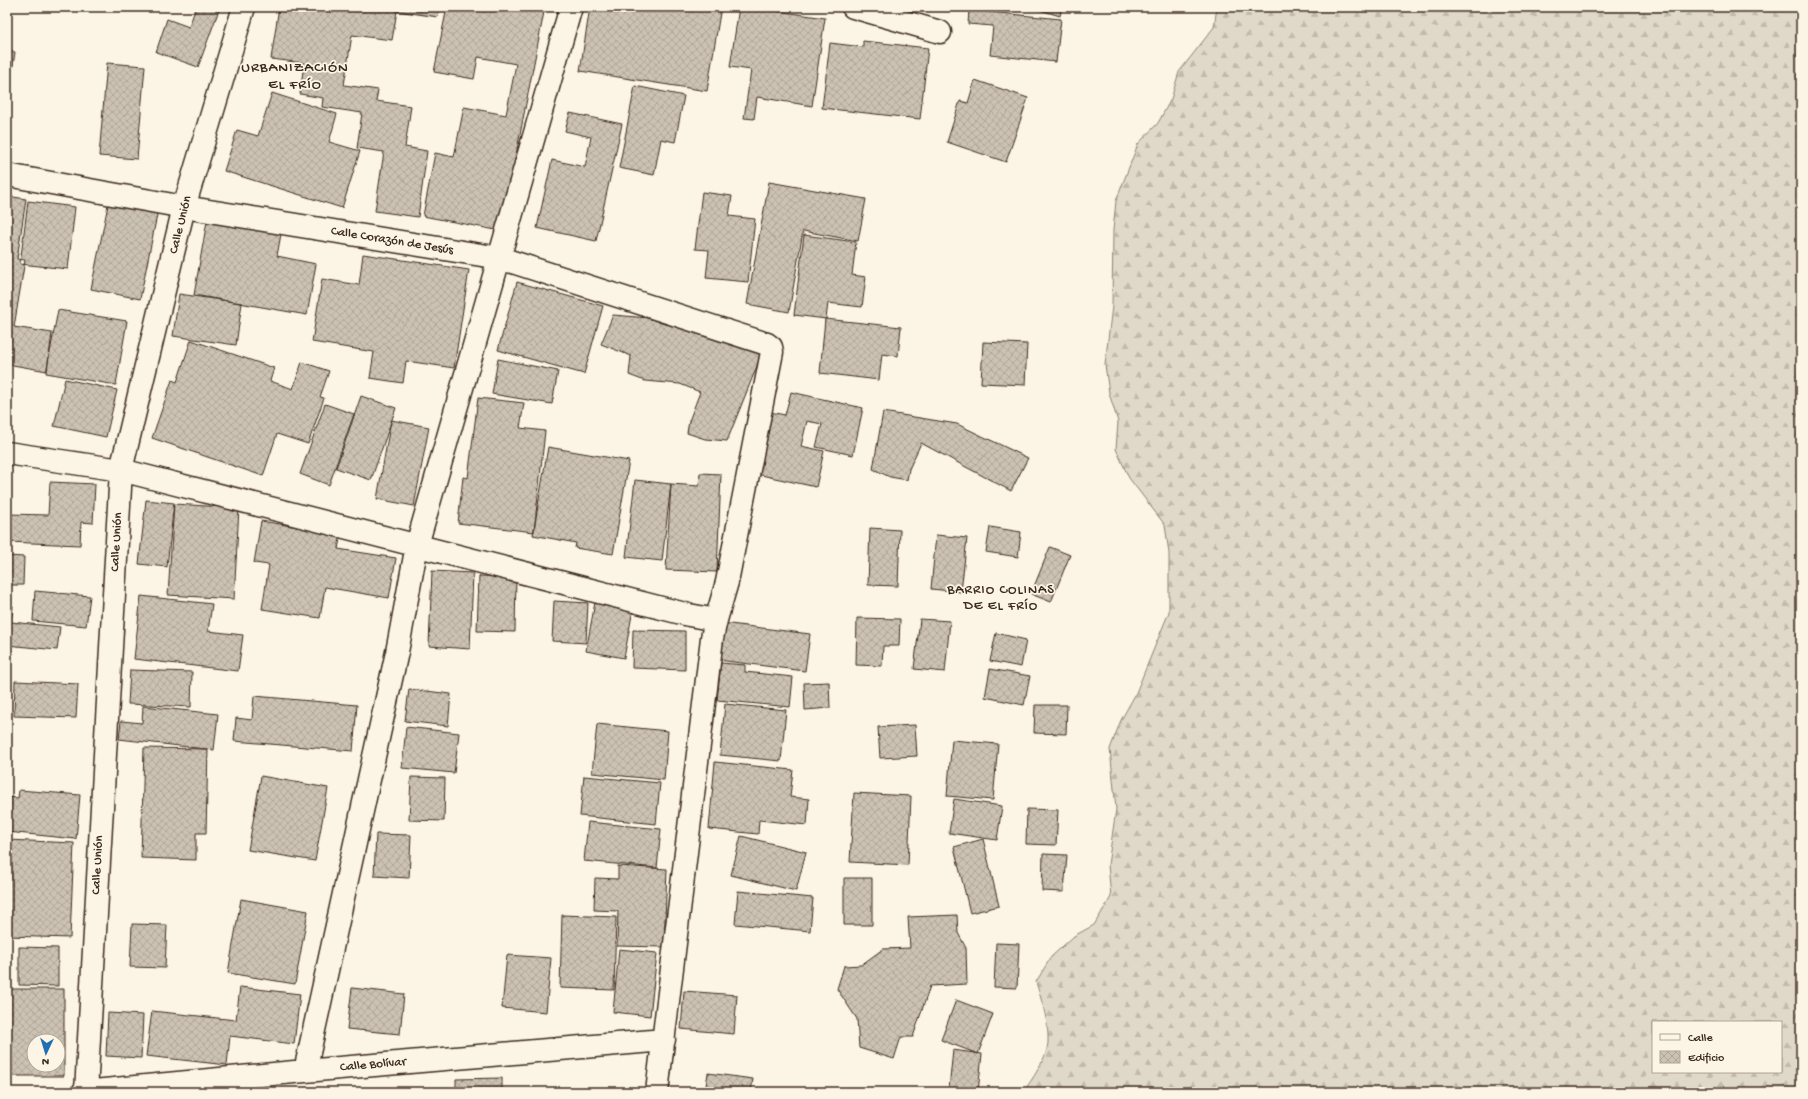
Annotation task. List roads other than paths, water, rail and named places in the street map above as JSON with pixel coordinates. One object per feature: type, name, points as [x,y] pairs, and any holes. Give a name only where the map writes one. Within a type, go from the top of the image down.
[{"type":"street","name":"Calle Unión","points":[[85,1092],[121,470],[184,207],[244,7]]},
{"type":"street","points":[[305,1071],[396,652],[417,545],[571,7]]},
{"type":"street","points":[[853,7],[940,32]]},
{"type":"street","name":"Calle Corazón de Jesús","points":[[7,175],[184,207],[500,258],[768,344],[771,347],[770,360],[727,582],[716,620]]},
{"type":"street","points":[[7,453],[121,470],[689,615],[716,620],[712,638],[664,1040],[656,1092]]},
{"type":"street","name":"Calle Bolívar","points":[[85,1092],[305,1071],[664,1040]]},
{"type":"district","name":"URBANIZACIÓN EL FRÍO","points":[[295,76]]},
{"type":"district","name":"BARRIO COLINAS DE EL FRÍO","points":[[1001,598]]}]
